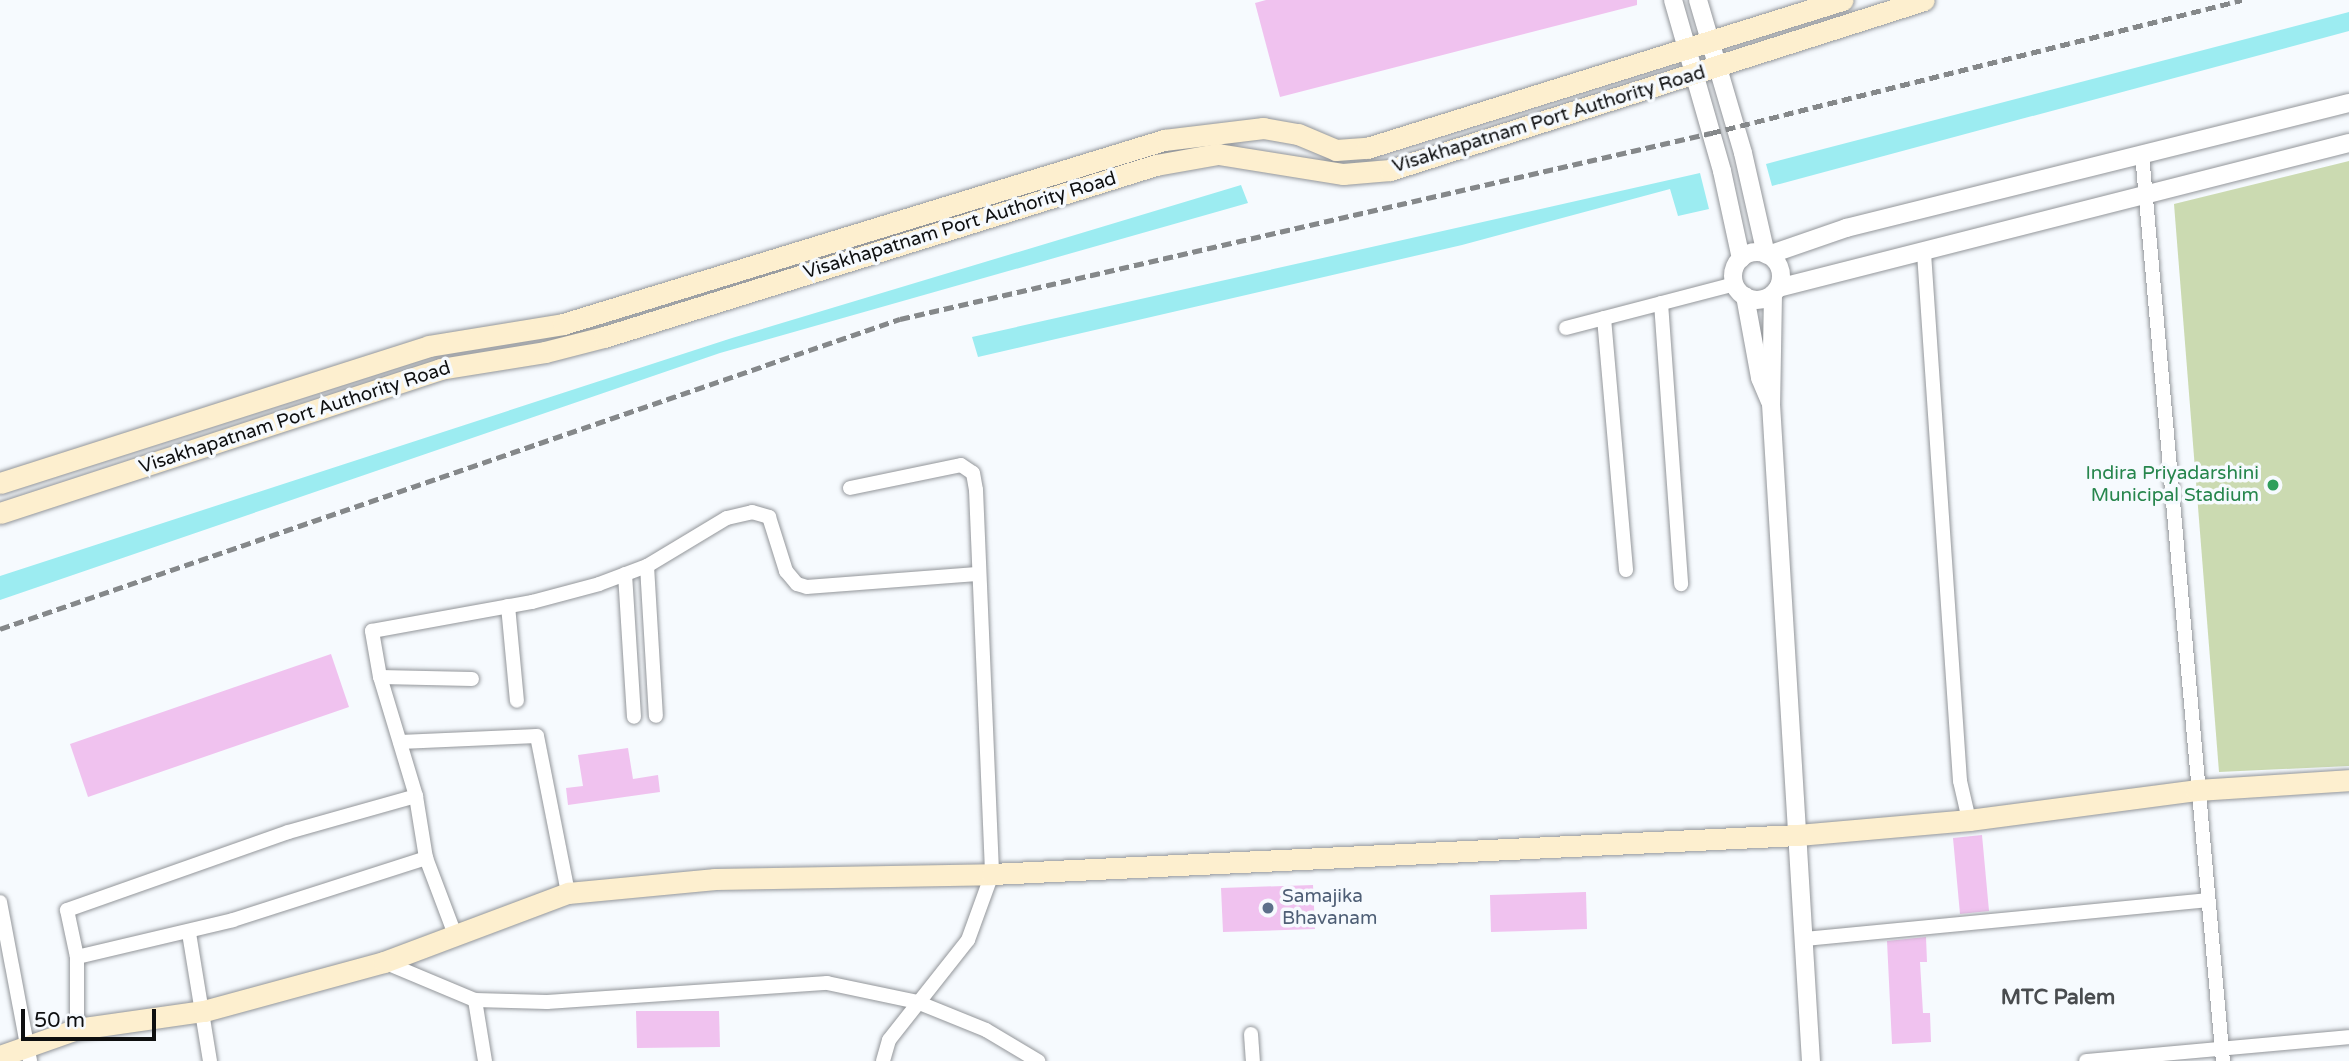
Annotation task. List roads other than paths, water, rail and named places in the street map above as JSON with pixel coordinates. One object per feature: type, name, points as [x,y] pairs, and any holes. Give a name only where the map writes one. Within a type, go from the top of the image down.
[{"type":"main road","name":"Visakhapatnam Port Authority Road","points":[[0,483],[429,346],[563,324],[1164,140],[1224,130],[1275,128],[1350,151],[1402,139],[1843,0]]},
{"type":"main road","name":"Visakhapatnam Port Authority Road","points":[[0,513],[440,369],[579,344],[1156,165],[1218,154],[1343,174],[1391,170],[1924,0]]},
{"type":"main road","points":[[0,1056],[28,1054],[77,1029],[204,1011],[384,962],[454,932],[568,893],[715,879],[992,874],[1798,835],[1969,820],[2196,790],[2349,780]]},
{"type":"street","points":[[1673,0],[1741,259]]},
{"type":"street","points":[[1698,0],[1767,254],[1781,273],[1775,291],[1772,404],[1811,1061]]},
{"type":"street","points":[[1772,404],[1760,378],[1735,268],[1741,259],[1753,252],[1767,254],[1846,228],[2349,103]]},
{"type":"street","points":[[1566,328],[1661,303],[1740,290],[1759,300],[1775,291],[2349,143]]},
{"type":"street","points":[[2142,154],[2196,790],[2222,1055]]},
{"type":"street","points":[[1924,253],[1960,781],[1969,820]]},
{"type":"street","points":[[1661,303],[1681,584]]},
{"type":"street","points":[[1604,318],[1626,570]]},
{"type":"street","points":[[850,488],[961,466],[970,468],[976,490],[977,575],[992,874],[968,940],[889,1040],[883,1061]]},
{"type":"street","points":[[454,932],[425,858],[416,796],[380,677],[372,631],[508,606],[625,574],[647,566],[727,518],[752,512],[769,517],[786,571],[797,584],[977,575]]},
{"type":"street","points":[[647,566],[656,716]]},
{"type":"street","points":[[625,574],[634,717]]},
{"type":"street","points":[[508,606],[517,701]]},
{"type":"street","points":[[380,677],[472,679]]},
{"type":"street","points":[[400,742],[537,736],[568,893]]},
{"type":"street","points":[[77,1029],[76,957],[67,910],[288,832],[416,796]]},
{"type":"street","points":[[76,957],[189,933],[425,858]]},
{"type":"street","points":[[1804,939],[2207,900]]},
{"type":"street","points":[[0,902],[28,1054]]},
{"type":"street","points":[[189,933],[204,1011],[210,1061]]},
{"type":"street","points":[[384,962],[475,1000],[587,1000],[827,983],[917,1002],[986,1030],[1038,1061]]},
{"type":"street","points":[[475,1000],[485,1061]]},
{"type":"street","points":[[1251,1034],[1253,1061]]},
{"type":"street","points":[[2086,1061],[2222,1055],[2349,1037]]},
{"type":"water","points":[[2349,12],[2349,31],[1772,186],[1766,164]]},
{"type":"water","points":[[1700,173],[1709,209],[1678,216],[1670,189],[1462,245],[978,357],[972,337]]},
{"type":"water","points":[[1241,185],[1248,203],[720,353],[0,600],[0,576],[732,338]]},
{"type":"railway","points":[[0,629],[900,319],[1711,133],[2242,0]]},
{"type":"place","name":"Indira Priyadarshini Municipal Stadium","points":[[2273,485]]},
{"type":"place","name":"Samajika Bhavanam","points":[[1268,908]]},
{"type":"district","name":"MTC Palem","points":[[2058,998]]}]
